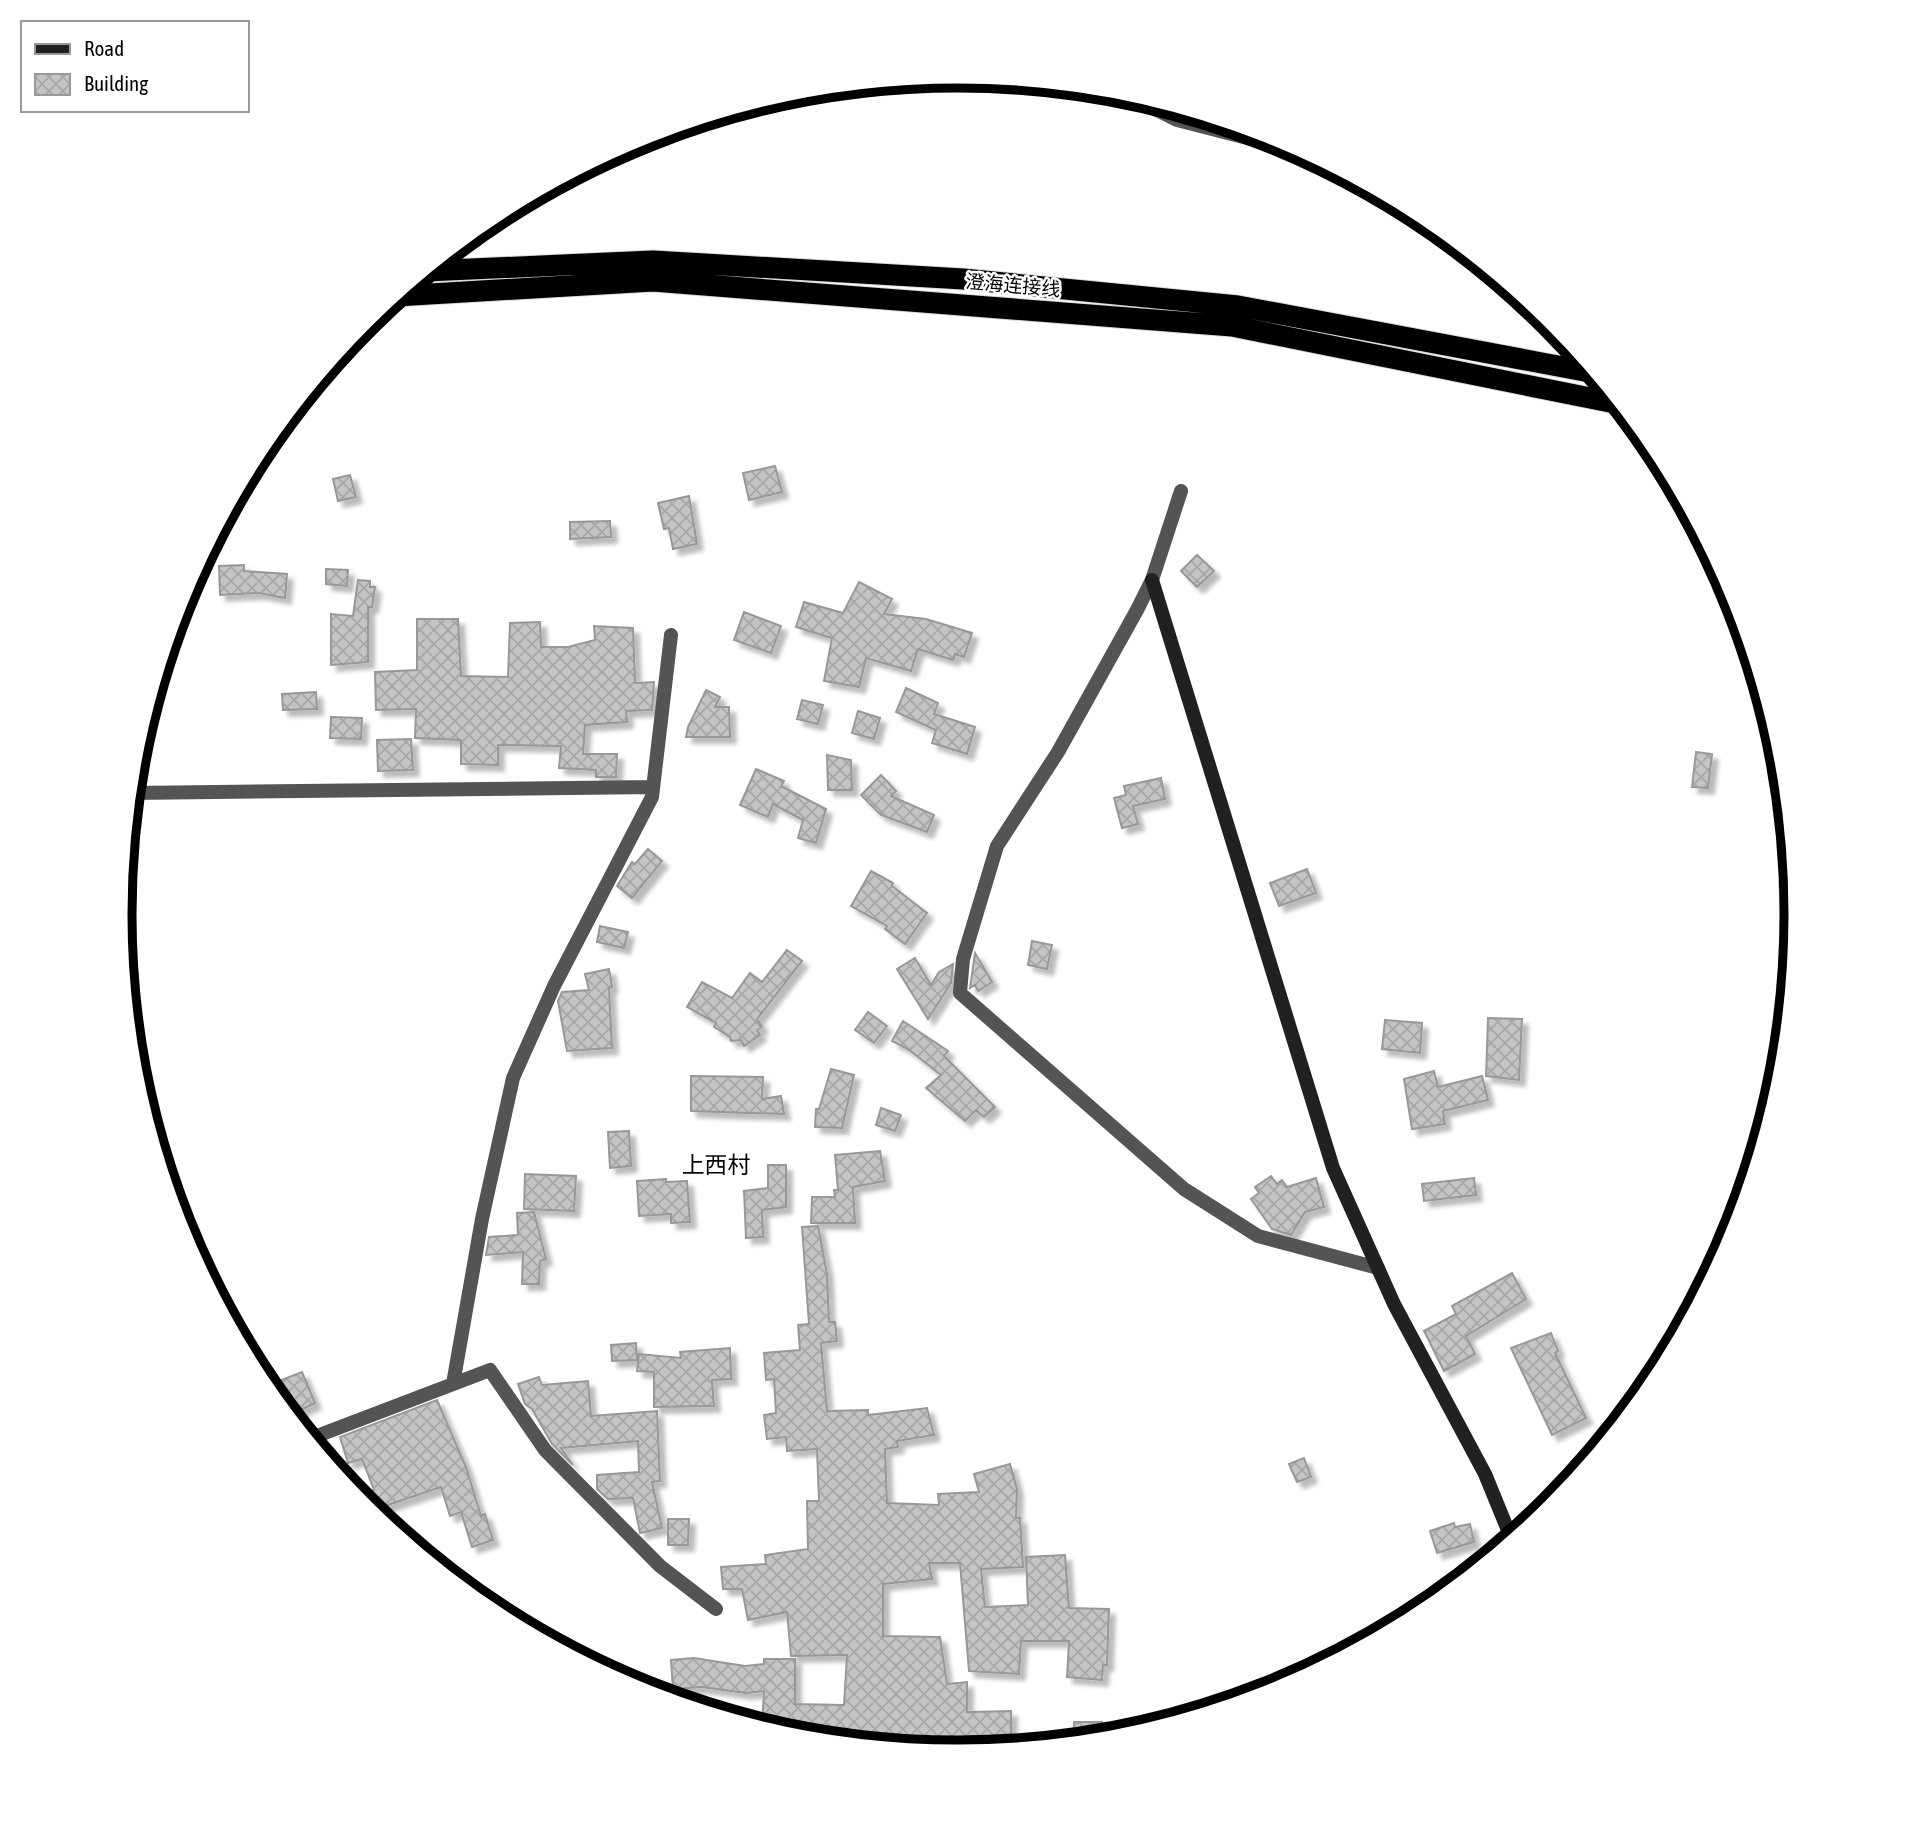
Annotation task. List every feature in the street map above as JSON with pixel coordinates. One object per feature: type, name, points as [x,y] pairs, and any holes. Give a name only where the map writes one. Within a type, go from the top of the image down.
[{"type":"highway","name":"澄海连接线","points":[[441,270],[653,261],[963,279],[1238,306],[1581,370]]},
{"type":"highway","name":"澄海连接线","points":[[412,295],[653,281],[1232,326],[1606,401]]},
{"type":"street","points":[[1166,114],[1177,120],[1233,134]]},
{"type":"street","points":[[1181,491],[1152,580],[1058,752],[998,846],[963,959],[960,993],[1062,1086],[1184,1188],[1258,1236],[1378,1268]]},
{"type":"street","points":[[1152,580],[1333,1168],[1378,1268],[1485,1475],[1508,1530]]},
{"type":"street","points":[[453,1384],[482,1219],[513,1078],[554,986],[652,797],[670,635]]},
{"type":"street","points":[[141,793],[653,787]]},
{"type":"street","points":[[318,1436],[490,1370],[545,1450],[660,1566],[716,1609]]},
{"type":"building","points":[[775,466],[782,492],[749,500],[743,473]]},
{"type":"building","points":[[350,475],[356,497],[338,501],[333,479]]},
{"type":"building","points":[[689,496],[697,544],[673,549],[669,528],[664,529],[658,503]]},
{"type":"building","points":[[610,521],[611,537],[570,539],[570,522]]},
{"type":"building","points":[[1197,555],[1214,571],[1197,587],[1181,571]]},
{"type":"building","points":[[244,565],[244,571],[287,574],[285,598],[259,593],[220,595],[219,566]]},
{"type":"building","points":[[326,569],[348,570],[347,586],[326,584]]},
{"type":"building","points":[[358,580],[370,581],[370,587],[375,587],[372,607],[368,607],[368,662],[331,665],[331,614],[353,616]]},
{"type":"building","points":[[859,582],[892,599],[884,614],[926,619],[972,633],[964,657],[955,654],[953,660],[918,649],[911,671],[866,658],[859,687],[824,681],[832,638],[796,627],[804,602],[843,613]]},
{"type":"building","points":[[744,612],[781,626],[771,653],[734,640]]},
{"type":"building","points":[[417,619],[458,619],[461,676],[508,677],[510,623],[540,622],[541,647],[568,647],[595,640],[594,626],[633,628],[635,683],[654,682],[652,710],[626,711],[627,722],[585,725],[583,754],[617,754],[616,777],[596,777],[596,770],[559,768],[561,746],[498,745],[498,765],[461,764],[461,740],[415,738],[416,709],[376,710],[375,672],[417,670]]},
{"type":"building","points":[[906,688],[938,703],[934,714],[975,727],[967,754],[932,743],[936,730],[896,712]]},
{"type":"building","points":[[706,690],[720,697],[715,707],[729,707],[730,737],[686,737]]},
{"type":"building","points":[[316,692],[317,709],[283,710],[282,694]]},
{"type":"building","points":[[802,700],[823,705],[818,724],[797,719]]},
{"type":"building","points":[[858,711],[880,718],[874,739],[852,733]]},
{"type":"building","points":[[331,717],[362,718],[361,739],[330,738]]},
{"type":"building","points":[[411,739],[413,770],[378,771],[377,740]]},
{"type":"building","points":[[1696,752],[1712,754],[1708,788],[1692,787]]},
{"type":"building","points":[[827,755],[851,760],[852,790],[828,790]]},
{"type":"building","points":[[756,769],[784,781],[781,786],[826,809],[816,843],[798,838],[803,820],[773,804],[768,817],[740,805]]},
{"type":"building","points":[[881,775],[896,791],[891,796],[934,815],[927,832],[881,815],[861,795]]},
{"type":"building","points":[[1161,778],[1165,799],[1133,806],[1138,824],[1122,828],[1114,798],[1126,795],[1124,786]]},
{"type":"building","points":[[648,849],[662,861],[632,898],[617,886],[632,862],[635,864]]},
{"type":"building","points":[[1307,869],[1316,893],[1279,906],[1270,883]]},
{"type":"building","points":[[871,871],[893,883],[892,886],[927,913],[905,944],[885,929],[887,926],[851,906]]},
{"type":"building","points":[[600,926],[628,932],[624,948],[597,942]]},
{"type":"building","points":[[1032,941],[1052,945],[1047,969],[1028,965]]},
{"type":"building","points":[[787,950],[802,961],[757,1019],[762,1027],[757,1030],[760,1035],[744,1046],[741,1040],[731,1041],[730,1037],[714,1027],[716,1023],[687,1007],[702,982],[732,998],[750,973],[762,982]]},
{"type":"building","points":[[975,953],[992,982],[978,991],[975,985],[970,988]]},
{"type":"building","points":[[915,958],[931,985],[939,972],[953,964],[951,983],[928,1019],[897,969]]},
{"type":"building","points":[[609,969],[612,987],[609,988],[612,1048],[567,1051],[558,1001],[562,992],[589,990],[585,974]]},
{"type":"building","points":[[868,1012],[887,1026],[874,1043],[855,1030]]},
{"type":"building","points":[[1488,1018],[1522,1019],[1519,1080],[1486,1076]]},
{"type":"building","points":[[1385,1020],[1422,1023],[1420,1053],[1382,1049]]},
{"type":"building","points":[[903,1021],[948,1051],[944,1056],[995,1107],[984,1117],[976,1110],[965,1121],[926,1088],[941,1075],[908,1049],[892,1041]]},
{"type":"building","points":[[831,1069],[854,1075],[842,1128],[815,1127],[816,1109],[819,1109]]},
{"type":"building","points":[[1434,1071],[1438,1087],[1482,1076],[1488,1100],[1443,1111],[1445,1124],[1412,1129],[1404,1079]]},
{"type":"building","points":[[691,1076],[763,1077],[762,1099],[781,1096],[784,1114],[691,1111]]},
{"type":"building","points":[[881,1108],[901,1115],[895,1131],[876,1125]]},
{"type":"building","points":[[629,1131],[631,1166],[610,1168],[608,1132]]},
{"type":"building","points":[[880,1151],[885,1181],[853,1187],[855,1223],[811,1223],[812,1197],[835,1197],[834,1190],[838,1190],[835,1155]]},
{"type":"building","points":[[768,1165],[786,1165],[786,1207],[762,1210],[763,1237],[746,1238],[744,1191],[768,1188]]},
{"type":"building","points":[[525,1174],[576,1176],[574,1211],[524,1209]]},
{"type":"building","points":[[1271,1176],[1277,1184],[1282,1180],[1287,1187],[1316,1178],[1324,1207],[1305,1212],[1291,1235],[1272,1229],[1251,1199],[1259,1193],[1255,1187]]},
{"type":"building","points":[[1474,1178],[1476,1195],[1424,1201],[1422,1184]]},
{"type":"building","points":[[666,1179],[666,1182],[687,1181],[690,1222],[671,1223],[671,1214],[639,1216],[637,1181]]},
{"type":"building","points":[[534,1212],[546,1259],[540,1261],[539,1284],[522,1284],[523,1252],[486,1255],[489,1237],[518,1235],[517,1213]]},
{"type":"building","points":[[818,1226],[827,1274],[829,1322],[835,1322],[837,1341],[821,1343],[827,1411],[868,1410],[868,1415],[927,1408],[934,1435],[897,1441],[898,1447],[885,1449],[887,1503],[939,1505],[938,1494],[979,1492],[974,1474],[1010,1464],[1017,1489],[1016,1518],[1020,1518],[1023,1567],[981,1569],[985,1607],[1028,1605],[1026,1557],[1065,1555],[1069,1608],[1109,1609],[1107,1665],[1103,1665],[1102,1680],[1067,1677],[1069,1641],[1021,1641],[1019,1674],[969,1671],[960,1563],[929,1563],[932,1579],[883,1584],[883,1636],[940,1637],[947,1684],[967,1682],[967,1712],[1011,1711],[1011,1739],[928,1740],[928,1736],[880,1736],[851,1733],[797,1725],[763,1716],[764,1691],[746,1693],[702,1687],[673,1689],[671,1660],[694,1658],[745,1666],[764,1664],[764,1659],[795,1659],[795,1704],[844,1705],[847,1655],[791,1656],[787,1612],[748,1620],[742,1589],[723,1589],[721,1567],[766,1564],[765,1555],[808,1549],[807,1501],[819,1501],[817,1449],[787,1451],[786,1437],[767,1439],[764,1415],[776,1413],[774,1379],[766,1380],[764,1353],[800,1350],[798,1325],[809,1324],[802,1227]]},
{"type":"building","points":[[1512,1273],[1526,1299],[1466,1336],[1475,1354],[1444,1371],[1424,1331],[1456,1314],[1452,1306]]},
{"type":"building","points":[[1551,1333],[1558,1351],[1555,1353],[1586,1418],[1552,1435],[1511,1348]]},
{"type":"building","points":[[636,1343],[637,1360],[612,1361],[611,1345]]},
{"type":"building","points":[[730,1348],[731,1379],[712,1380],[714,1406],[654,1407],[654,1372],[637,1371],[639,1354],[681,1358],[680,1352]]},
{"type":"building","points":[[302,1372],[315,1403],[299,1411],[277,1382]]},
{"type":"building","points":[[539,1377],[542,1385],[588,1381],[591,1416],[657,1411],[660,1481],[652,1482],[662,1528],[640,1533],[633,1498],[608,1499],[597,1489],[597,1475],[639,1472],[638,1441],[561,1448],[573,1465],[552,1444],[532,1409],[525,1404],[518,1384]]},
{"type":"building","points":[[437,1400],[466,1467],[481,1516],[485,1514],[493,1540],[472,1547],[461,1512],[450,1516],[441,1487],[383,1507],[368,1492],[374,1490],[362,1459],[348,1463],[340,1437]]},
{"type":"building","points":[[1304,1458],[1311,1477],[1297,1482],[1289,1464]]},
{"type":"building","points":[[668,1519],[689,1519],[688,1545],[668,1545]]},
{"type":"building","points":[[1454,1523],[1455,1527],[1470,1524],[1474,1542],[1437,1553],[1430,1531]]},
{"type":"building","points":[[1074,1722],[1102,1722],[1102,1728],[1073,1732]]},
{"type":"district","name":"上西村","points":[[716,1165]]}]
